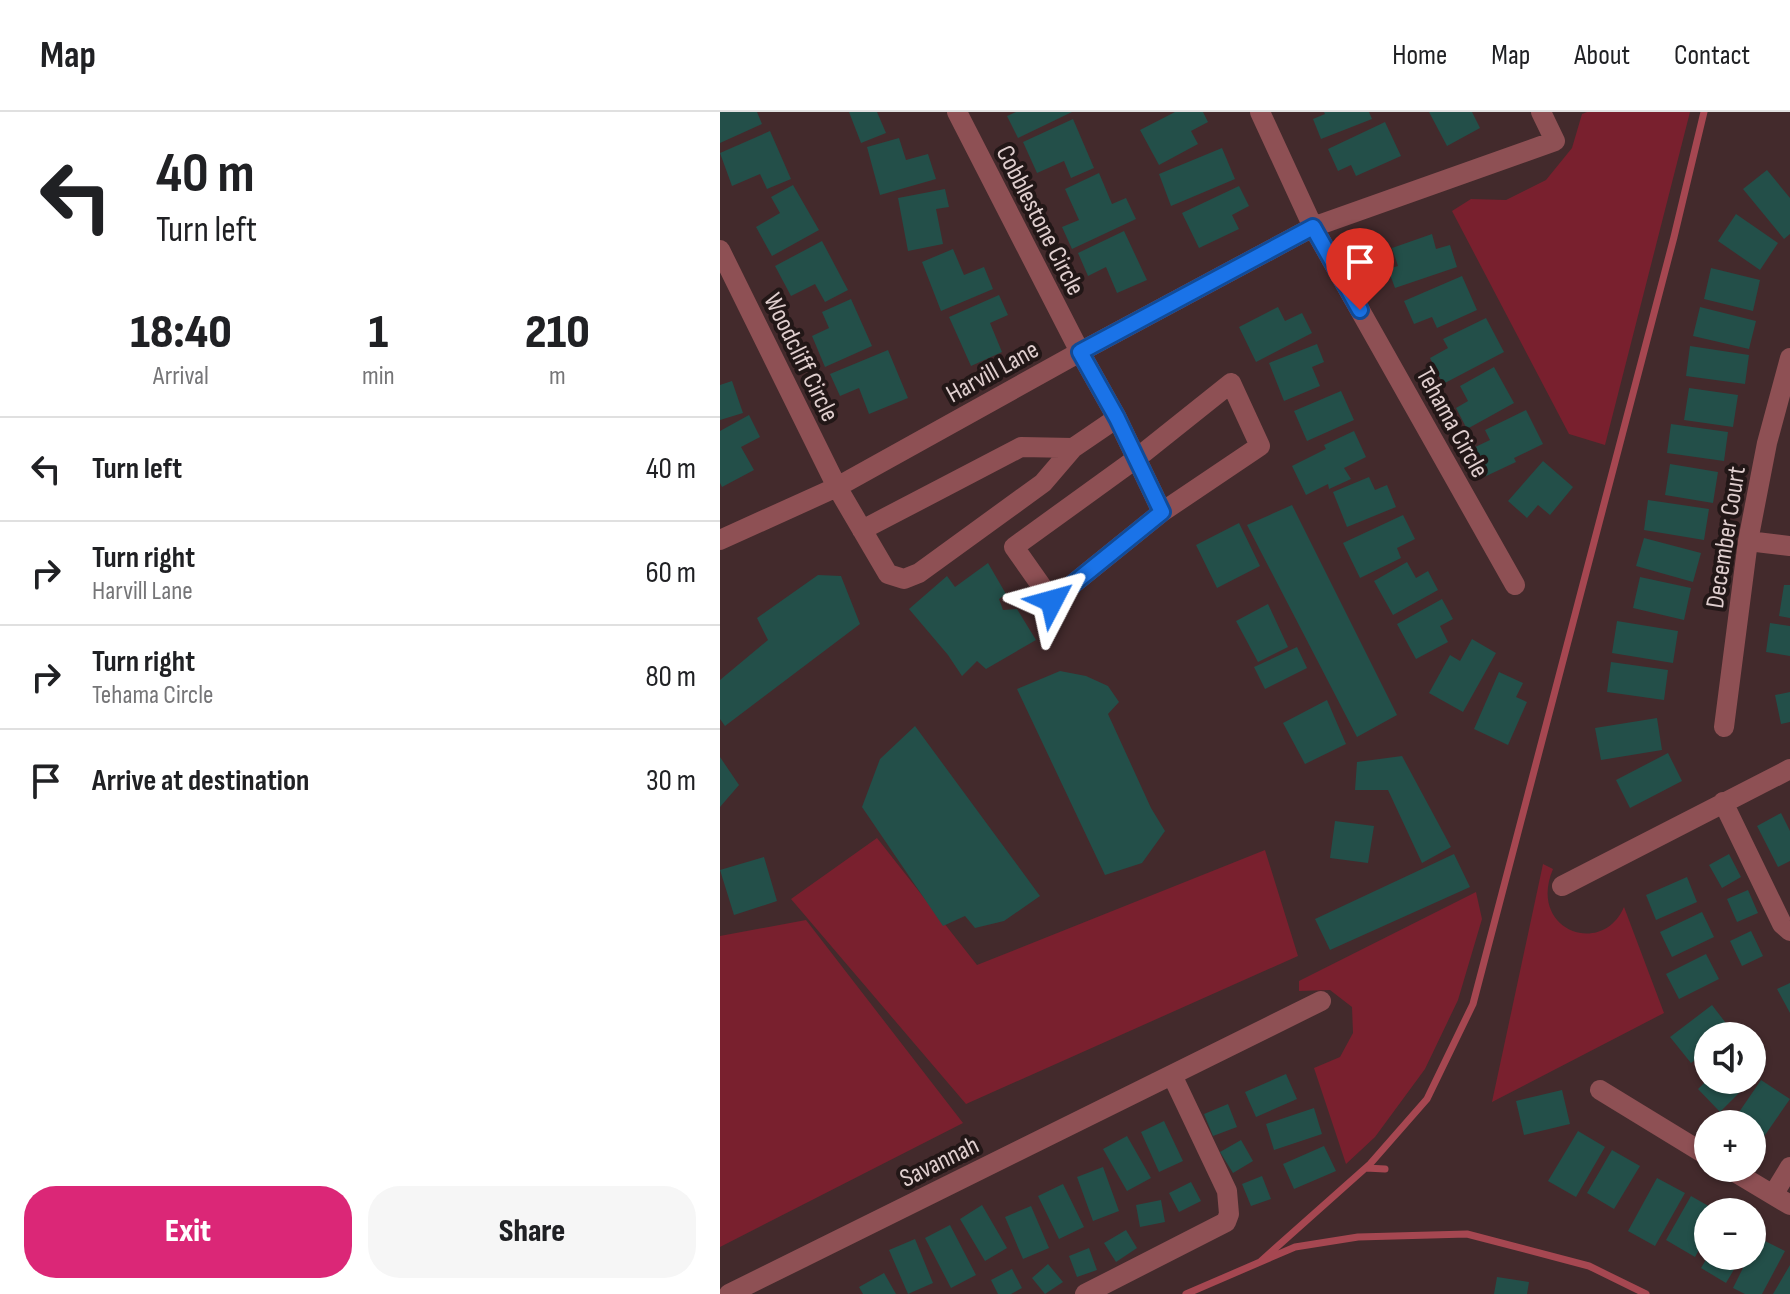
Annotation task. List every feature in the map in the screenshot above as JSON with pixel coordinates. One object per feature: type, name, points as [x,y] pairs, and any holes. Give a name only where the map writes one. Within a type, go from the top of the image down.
[{"type":"street","name":"Cobblestone Circle","points":[[957,112],[1117,418],[1162,512]]},
{"type":"street","name":"Tehama Circle","points":[[1260,112],[1313,227],[1515,585]]},
{"type":"street","name":"Harvill Lane","points":[[720,540],[837,487],[1313,227],[1555,141],[1541,112]]},
{"type":"street","name":"Woodcliff Circle","points":[[720,250],[837,487],[888,574],[904,579],[919,573],[1043,483],[1073,448]]},
{"type":"street","name":"December Court","points":[[1724,727],[1748,541],[1767,443],[1790,358]]},
{"type":"street","points":[[1231,383],[1260,446],[1162,512],[1052,601],[1014,547],[1137,458],[1231,383]]},
{"type":"street","points":[[862,530],[1021,447],[1073,448],[1117,418]]},
{"type":"street","points":[[1748,541],[1790,546]]},
{"type":"street","points":[[1562,886],[1790,769]]},
{"type":"street","points":[[1723,802],[1782,924],[1790,931]]},
{"type":"street","name":"Savannah","points":[[729,1294],[1321,1001]]},
{"type":"street","points":[[1085,1294],[1226,1222],[1229,1214],[1227,1191],[1172,1075]]},
{"type":"street","points":[[1600,1090],[1694,1147]]},
{"type":"street","points":[[1751,1182],[1781,1200],[1790,1167]]},
{"type":"shaded area","points":[[1690,112],[1605,445],[1569,434],[1452,211],[1471,199],[1506,200],[1546,180],[1572,148],[1582,114]]},
{"type":"shaded area","points":[[877,838],[977,965],[1265,850],[1298,956],[966,1104],[791,899]]},
{"type":"shaded area","points":[[1543,864],[1553,869],[1548,890],[1550,908],[1558,921],[1570,930],[1585,933],[1600,931],[1614,923],[1624,907],[1664,1013],[1492,1102]]},
{"type":"shaded area","points":[[1476,892],[1482,919],[1458,1000],[1425,1069],[1375,1137],[1346,1164],[1314,1068],[1340,1057],[1353,1033],[1352,1007],[1330,990],[1299,991],[1299,981]]},
{"type":"shaded area","points":[[806,920],[963,1123],[720,1247],[720,936]]},
{"type":"building","points":[[720,112],[757,112],[762,124],[720,143]]},
{"type":"building","points":[[849,112],[877,112],[886,133],[861,143]]},
{"type":"building","points":[[1016,112],[1072,112],[1018,138],[1007,116]]},
{"type":"building","points":[[1175,112],[1203,112],[1208,122],[1191,131],[1198,144],[1159,165],[1140,130]]},
{"type":"building","points":[[1324,112],[1369,112],[1372,119],[1321,139],[1313,119]]},
{"type":"building","points":[[1429,112],[1472,112],[1480,128],[1447,146]]},
{"type":"building","points":[[1073,119],[1094,168],[1071,178],[1064,161],[1037,173],[1023,142]]},
{"type":"building","points":[[1385,122],[1401,156],[1356,176],[1351,165],[1338,171],[1328,149]]},
{"type":"building","points":[[770,131],[791,179],[767,189],[760,174],[732,186],[720,153]]},
{"type":"building","points":[[899,138],[906,160],[928,154],[936,179],[880,195],[867,147]]},
{"type":"building","points":[[1222,148],[1235,179],[1171,206],[1159,174]]},
{"type":"building","points":[[1767,170],[1790,198],[1790,234],[1784,239],[1743,189]]},
{"type":"building","points":[[1099,173],[1112,204],[1126,198],[1136,219],[1072,249],[1062,227],[1079,220],[1065,189]]},
{"type":"building","points":[[793,185],[819,230],[772,256],[756,227],[780,213],[771,197]]},
{"type":"building","points":[[1239,186],[1249,206],[1232,215],[1239,229],[1199,248],[1182,213]]},
{"type":"building","points":[[945,189],[949,207],[936,209],[943,244],[908,251],[898,198]]},
{"type":"building","points":[[1736,214],[1778,243],[1760,270],[1718,241]]},
{"type":"building","points":[[1124,231],[1147,280],[1117,293],[1106,267],[1088,276],[1078,253]]},
{"type":"building","points":[[1432,234],[1436,249],[1450,245],[1457,267],[1395,288],[1388,269],[1398,266],[1392,248]]},
{"type":"building","points":[[822,241],[848,290],[825,302],[815,284],[791,296],[775,266]]},
{"type":"building","points":[[953,249],[964,275],[984,267],[993,289],[941,311],[922,262]]},
{"type":"building","points":[[1711,268],[1760,280],[1753,311],[1704,299]]},
{"type":"building","points":[[1462,276],[1477,310],[1437,328],[1432,317],[1414,324],[1404,301]]},
{"type":"building","points":[[999,295],[1008,315],[990,323],[1002,352],[971,366],[949,317]]},
{"type":"building","points":[[851,299],[872,346],[825,367],[812,336],[829,328],[822,312]]},
{"type":"building","points":[[1278,307],[1285,321],[1302,313],[1312,333],[1256,362],[1239,327]]},
{"type":"building","points":[[1700,307],[1756,321],[1749,349],[1693,336]]},
{"type":"building","points":[[1486,318],[1504,352],[1443,384],[1430,358],[1448,348],[1443,339]]},
{"type":"building","points":[[1317,344],[1324,362],[1312,367],[1320,386],[1284,401],[1269,363]]},
{"type":"building","points":[[1690,346],[1749,355],[1745,384],[1686,376]]},
{"type":"building","points":[[888,350],[908,398],[869,414],[859,388],[840,396],[830,374]]},
{"type":"building","points":[[1494,367],[1514,403],[1467,429],[1456,408],[1468,401],[1460,386]]},
{"type":"building","points":[[732,381],[743,413],[720,420],[720,385]]},
{"type":"building","points":[[1689,388],[1738,395],[1733,427],[1684,420]]},
{"type":"building","points":[[1341,391],[1354,420],[1307,441],[1294,411]]},
{"type":"building","points":[[1526,410],[1543,444],[1514,458],[1516,462],[1482,478],[1469,450],[1490,440],[1485,430]]},
{"type":"building","points":[[749,415],[760,437],[741,447],[754,470],[722,487],[720,431]]},
{"type":"building","points":[[1671,424],[1728,432],[1724,461],[1667,453]]},
{"type":"building","points":[[1354,431],[1366,457],[1344,468],[1351,479],[1329,489],[1328,484],[1306,495],[1292,466],[1326,449],[1324,445]]},
{"type":"building","points":[[1543,461],[1573,487],[1550,515],[1538,505],[1527,518],[1508,501]]},
{"type":"building","points":[[1670,464],[1718,472],[1713,503],[1665,495]]},
{"type":"building","points":[[1369,477],[1375,490],[1387,485],[1396,507],[1347,527],[1333,492]]},
{"type":"building","points":[[1648,500],[1709,509],[1704,540],[1644,530]]},
{"type":"building","points":[[1292,505],[1397,715],[1357,737],[1247,525]]},
{"type":"building","points":[[1403,515],[1415,539],[1397,548],[1401,558],[1360,578],[1343,543]]},
{"type":"building","points":[[1239,523],[1260,566],[1217,588],[1196,545]]},
{"type":"building","points":[[1644,538],[1701,553],[1693,582],[1636,566]]},
{"type":"building","points":[[1407,562],[1416,578],[1428,571],[1438,590],[1393,615],[1374,581]]},
{"type":"building","points":[[988,563],[1006,594],[999,599],[1003,610],[1017,609],[1036,640],[986,669],[977,661],[962,676],[909,609],[947,576],[955,587]]},
{"type":"building","points":[[818,575],[841,576],[860,624],[725,726],[720,719],[720,680],[768,640],[757,618]]},
{"type":"building","points":[[1640,577],[1691,588],[1684,620],[1633,608]]},
{"type":"building","points":[[1784,585],[1790,585],[1790,618],[1779,616]]},
{"type":"building","points":[[1442,599],[1453,619],[1440,626],[1448,642],[1416,659],[1397,624]]},
{"type":"building","points":[[1268,604],[1288,647],[1258,662],[1236,621]]},
{"type":"building","points":[[1617,621],[1678,631],[1673,663],[1612,653]]},
{"type":"building","points":[[1770,623],[1790,626],[1790,656],[1766,652]]},
{"type":"building","points":[[1472,639],[1496,653],[1463,712],[1429,693],[1450,655],[1460,661]]},
{"type":"building","points":[[1297,647],[1307,668],[1265,689],[1254,667]]},
{"type":"building","points":[[1611,662],[1668,670],[1664,700],[1607,692]]},
{"type":"building","points":[[1060,671],[1086,676],[1108,686],[1119,702],[1108,714],[1151,808],[1165,831],[1142,863],[1105,875],[1017,689]]},
{"type":"building","points":[[1499,672],[1523,683],[1516,697],[1527,702],[1508,745],[1474,729]]},
{"type":"building","points":[[1790,692],[1790,722],[1781,724],[1775,695]]},
{"type":"building","points":[[1327,700],[1346,744],[1305,764],[1283,723]]},
{"type":"building","points":[[1657,718],[1662,750],[1601,760],[1595,728]]},
{"type":"building","points":[[915,726],[1040,896],[1004,921],[975,928],[965,916],[943,926],[862,807],[880,759]]},
{"type":"building","points":[[1668,753],[1682,781],[1630,808],[1616,780]]},
{"type":"building","points":[[1402,756],[1451,847],[1422,863],[1388,790],[1355,790],[1357,762]]},
{"type":"building","points":[[720,757],[739,785],[720,807]]},
{"type":"building","points":[[1781,813],[1790,831],[1790,861],[1778,867],[1757,826]]},
{"type":"building","points":[[1335,821],[1374,826],[1368,863],[1330,858]]},
{"type":"building","points":[[1454,854],[1470,887],[1330,950],[1315,919]]},
{"type":"building","points":[[1729,854],[1741,877],[1722,888],[1709,865]]},
{"type":"building","points":[[764,857],[777,901],[734,915],[720,870]]},
{"type":"building","points":[[1687,877],[1697,902],[1656,920],[1646,895]]},
{"type":"building","points":[[1748,890],[1758,913],[1737,922],[1727,899]]},
{"type":"building","points":[[1702,912],[1714,937],[1672,957],[1660,932]]},
{"type":"building","points":[[1751,931],[1763,956],[1742,966],[1730,941]]},
{"type":"building","points":[[1706,954],[1719,979],[1679,999],[1666,974]]},
{"type":"building","points":[[1790,983],[1790,1013],[1777,989]]},
{"type":"building","points":[[1712,1005],[1725,1022],[1694,1022],[1694,1061],[1691,1063],[1670,1037]]},
{"type":"building","points":[[1286,1074],[1297,1099],[1256,1117],[1245,1092]]},
{"type":"building","points":[[1766,1083],[1790,1099],[1766,1134],[1766,1110],[1740,1110],[1751,1094],[1766,1094]]},
{"type":"building","points":[[1562,1090],[1570,1124],[1524,1135],[1516,1101]]},
{"type":"building","points":[[1703,1094],[1738,1094],[1722,1110],[1718,1110]]},
{"type":"building","points":[[1228,1104],[1237,1127],[1213,1136],[1204,1114]]},
{"type":"building","points":[[1314,1108],[1322,1134],[1274,1150],[1266,1124]]},
{"type":"building","points":[[1164,1121],[1183,1161],[1159,1172],[1141,1132]]},
{"type":"building","points":[[1578,1131],[1605,1147],[1576,1197],[1548,1181]]},
{"type":"building","points":[[1127,1136],[1151,1178],[1127,1191],[1103,1149]]},
{"type":"building","points":[[1241,1140],[1253,1161],[1233,1173],[1220,1152]]},
{"type":"building","points":[[1324,1146],[1336,1171],[1294,1189],[1283,1164]]},
{"type":"building","points":[[1612,1150],[1640,1166],[1614,1209],[1587,1193]]},
{"type":"building","points":[[1103,1167],[1119,1211],[1093,1221],[1077,1177]]},
{"type":"building","points":[[1262,1176],[1271,1199],[1251,1206],[1242,1184]]},
{"type":"building","points":[[1657,1178],[1685,1193],[1655,1246],[1628,1231]]},
{"type":"building","points":[[1191,1182],[1201,1201],[1179,1212],[1169,1193]]},
{"type":"building","points":[[1063,1184],[1084,1227],[1059,1239],[1038,1196]]},
{"type":"building","points":[[1691,1196],[1694,1198],[1694,1256],[1666,1240]]},
{"type":"building","points":[[1161,1200],[1165,1222],[1140,1227],[1136,1205]]},
{"type":"building","points":[[982,1205],[1007,1248],[985,1261],[960,1219]]},
{"type":"building","points":[[1031,1206],[1049,1248],[1023,1259],[1005,1217]]},
{"type":"building","points":[[950,1225],[976,1275],[951,1288],[925,1238]]},
{"type":"building","points":[[1126,1230],[1137,1248],[1116,1262],[1104,1243]]},
{"type":"building","points":[[915,1239],[933,1283],[908,1294],[889,1250]]},
{"type":"building","points":[[1766,1242],[1785,1251],[1762,1294],[1745,1294],[1733,1288],[1742,1270],[1766,1270]]},
{"type":"building","points":[[1089,1248],[1097,1270],[1077,1277],[1069,1256]]},
{"type":"building","points":[[1048,1264],[1063,1282],[1045,1294],[1032,1278]]},
{"type":"building","points":[[1790,1265],[1790,1294],[1773,1294]]},
{"type":"building","points":[[1012,1269],[1022,1288],[1011,1294],[998,1294],[991,1280]]},
{"type":"building","points":[[1704,1270],[1734,1270],[1726,1283]]},
{"type":"building","points":[[884,1273],[896,1294],[863,1294],[859,1287]]},
{"type":"building","points":[[1497,1277],[1529,1282],[1527,1294],[1494,1294]]},
{"type":"waterway","points":[[1261,1261],[1370,1164],[1427,1099],[1473,1004],[1704,112]]},
{"type":"waterway","points":[[1366,1168],[1385,1169]]},
{"type":"waterway","points":[[1186,1294],[1295,1247],[1358,1237],[1467,1234],[1589,1266],[1646,1294]]},
{"type":"route","points":[[1052,601],[1162,512],[1117,418],[1080,352],[1313,227],[1360,310]]}]
